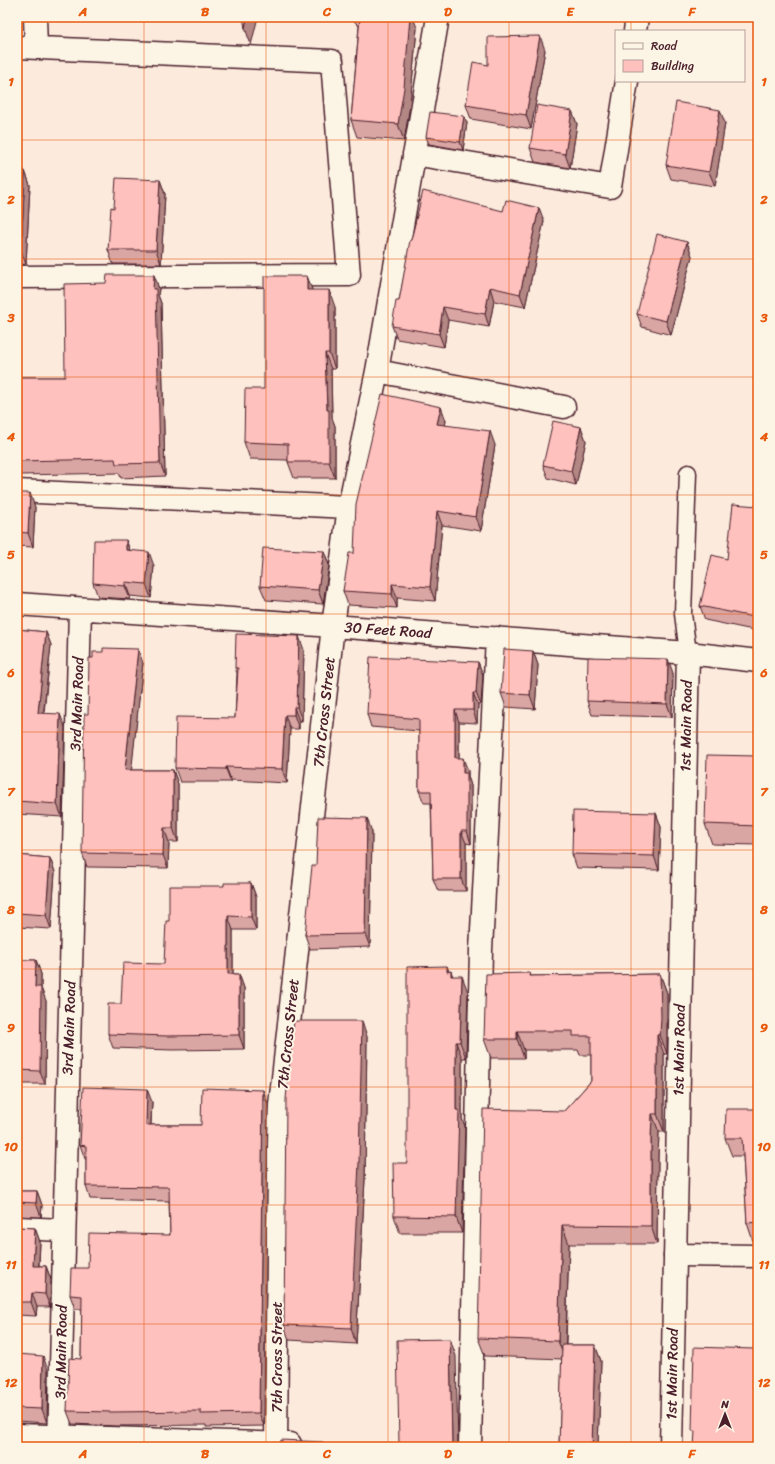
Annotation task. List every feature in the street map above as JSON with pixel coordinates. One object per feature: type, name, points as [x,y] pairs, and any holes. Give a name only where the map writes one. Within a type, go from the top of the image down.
[{"type":"street","points":[[17,277],[349,275],[332,61],[27,48],[35,17]]},
{"type":"street","name":"7th Cross Street","points":[[276,1445],[279,1114],[333,626],[349,506],[377,371],[438,17]]},
{"type":"street","points":[[635,30],[637,17]]},
{"type":"street","points":[[414,154],[610,187],[627,82]]},
{"type":"street","points":[[377,371],[564,407]]},
{"type":"street","points":[[17,492],[349,506]]},
{"type":"street","name":"30 Feet Road","points":[[17,604],[497,638],[688,653],[758,661]]},
{"type":"street","name":"3rd Main Road","points":[[59,1442],[63,1230],[80,609]]},
{"type":"street","points":[[470,1447],[481,950],[497,638]]},
{"type":"street","name":"1st Main Road","points":[[671,1447],[688,653]]},
{"type":"street","points":[[17,1228],[63,1230]]},
{"type":"street","points":[[675,1255],[758,1256]]},
{"type":"street","points":[[17,1435],[59,1442],[308,1445]]},
{"type":"lane","points":[[688,473],[683,614],[688,653]]},
{"type":"building","points":[[243,17],[247,17],[245,28]]},
{"type":"building","points":[[360,17],[410,17],[404,88],[398,124],[351,120]]},
{"type":"building","points":[[540,36],[526,115],[466,105],[473,62],[488,65],[488,37]]},
{"type":"building","points":[[676,102],[720,110],[709,172],[666,165]]},
{"type":"building","points":[[537,105],[572,111],[565,154],[530,148]]},
{"type":"building","points":[[430,112],[464,116],[460,142],[426,137]]},
{"type":"building","points":[[17,171],[25,171],[21,251],[17,251]]},
{"type":"building","points":[[116,178],[160,180],[156,250],[108,250],[111,207],[114,208]]},
{"type":"building","points":[[423,191],[503,211],[506,200],[539,208],[520,294],[490,287],[485,314],[443,307],[439,334],[392,326],[396,301],[399,301],[410,240]]},
{"type":"building","points":[[657,234],[687,242],[666,321],[637,314]]},
{"type":"building","points":[[107,275],[154,275],[153,289],[156,289],[160,463],[116,464],[115,459],[17,461],[17,377],[65,377],[64,284],[106,283]]},
{"type":"building","points":[[264,276],[307,276],[307,290],[329,290],[329,353],[325,353],[327,410],[329,410],[329,462],[288,462],[288,444],[244,442],[245,389],[264,389]]},
{"type":"building","points":[[382,394],[441,407],[437,424],[490,431],[476,517],[437,511],[430,587],[392,584],[392,594],[343,591],[349,553],[354,553],[356,504]]},
{"type":"building","points":[[553,421],[581,427],[571,471],[543,465]]},
{"type":"building","points":[[17,493],[30,493],[28,533],[17,532]]},
{"type":"building","points":[[733,504],[758,506],[758,618],[700,606],[712,555],[727,559]]},
{"type":"building","points":[[94,540],[126,540],[126,550],[149,552],[146,584],[125,582],[125,586],[93,583]]},
{"type":"building","points":[[263,548],[324,551],[318,590],[260,586]]},
{"type":"building","points":[[17,629],[46,632],[38,713],[60,714],[57,804],[17,801]]},
{"type":"building","points":[[236,634],[299,636],[297,707],[294,707],[294,715],[285,715],[282,769],[226,767],[226,769],[175,768],[176,717],[235,718],[238,668],[235,668]]},
{"type":"building","points":[[103,648],[138,649],[125,770],[173,770],[173,828],[164,828],[163,855],[82,853],[84,714],[88,714],[89,658],[93,658],[93,652],[103,652]]},
{"type":"building","points":[[504,649],[533,651],[530,695],[501,693]]},
{"type":"building","points":[[370,657],[478,662],[476,693],[473,693],[473,710],[455,710],[455,758],[463,758],[463,773],[467,773],[467,831],[461,831],[461,879],[433,879],[431,791],[419,791],[419,719],[367,714]]},
{"type":"building","points":[[588,657],[668,659],[667,704],[587,701]]},
{"type":"building","points":[[707,755],[758,756],[758,826],[705,824]]},
{"type":"building","points":[[573,811],[656,813],[654,856],[572,854]]},
{"type":"building","points":[[318,817],[367,818],[365,934],[305,935],[312,866],[316,866]]},
{"type":"building","points":[[17,855],[50,858],[46,915],[17,913]]},
{"type":"building","points":[[224,883],[251,883],[251,917],[228,916],[228,974],[239,974],[239,1035],[167,1036],[108,1034],[108,1004],[121,1004],[123,963],[164,964],[166,921],[169,921],[169,886],[224,886]]},
{"type":"building","points":[[17,960],[36,960],[35,987],[41,987],[40,1071],[17,1070]]},
{"type":"building","points":[[447,966],[447,972],[451,971],[451,976],[462,976],[460,1042],[456,1042],[456,1110],[459,1110],[456,1217],[394,1216],[393,1163],[407,1163],[407,967]]},
{"type":"building","points":[[530,973],[530,976],[660,974],[661,1018],[660,1035],[657,1035],[657,1114],[652,1114],[651,1139],[651,1226],[562,1225],[558,1341],[478,1338],[483,1109],[564,1111],[591,1081],[591,1036],[573,1036],[573,1031],[517,1031],[517,1039],[484,1039],[486,974]]},
{"type":"building","points":[[294,1021],[362,1021],[359,1163],[351,1328],[284,1325],[286,1099]]},
{"type":"building","points":[[83,1087],[147,1089],[146,1125],[201,1125],[202,1088],[263,1090],[259,1413],[201,1414],[201,1411],[67,1411],[69,1358],[81,1359],[82,1296],[70,1295],[71,1268],[88,1268],[89,1233],[170,1235],[169,1187],[86,1186],[86,1146],[80,1145]]},
{"type":"building","points":[[726,1109],[758,1109],[758,1222],[747,1223],[742,1138],[725,1138]]},
{"type":"building","points":[[17,1191],[37,1191],[36,1203],[17,1202]]},
{"type":"building","points":[[17,1227],[35,1228],[33,1266],[46,1266],[45,1294],[32,1293],[31,1302],[17,1302]]},
{"type":"building","points":[[450,1339],[452,1447],[280,1447],[281,1440],[323,1442],[323,1445],[399,1445],[397,1340]]},
{"type":"building","points":[[562,1345],[595,1345],[592,1447],[559,1447]]},
{"type":"building","points":[[754,1346],[758,1346],[757,1447],[694,1447],[695,1431],[692,1431],[694,1347],[754,1349]]},
{"type":"building","points":[[17,1354],[43,1356],[42,1409],[17,1408]]}]
